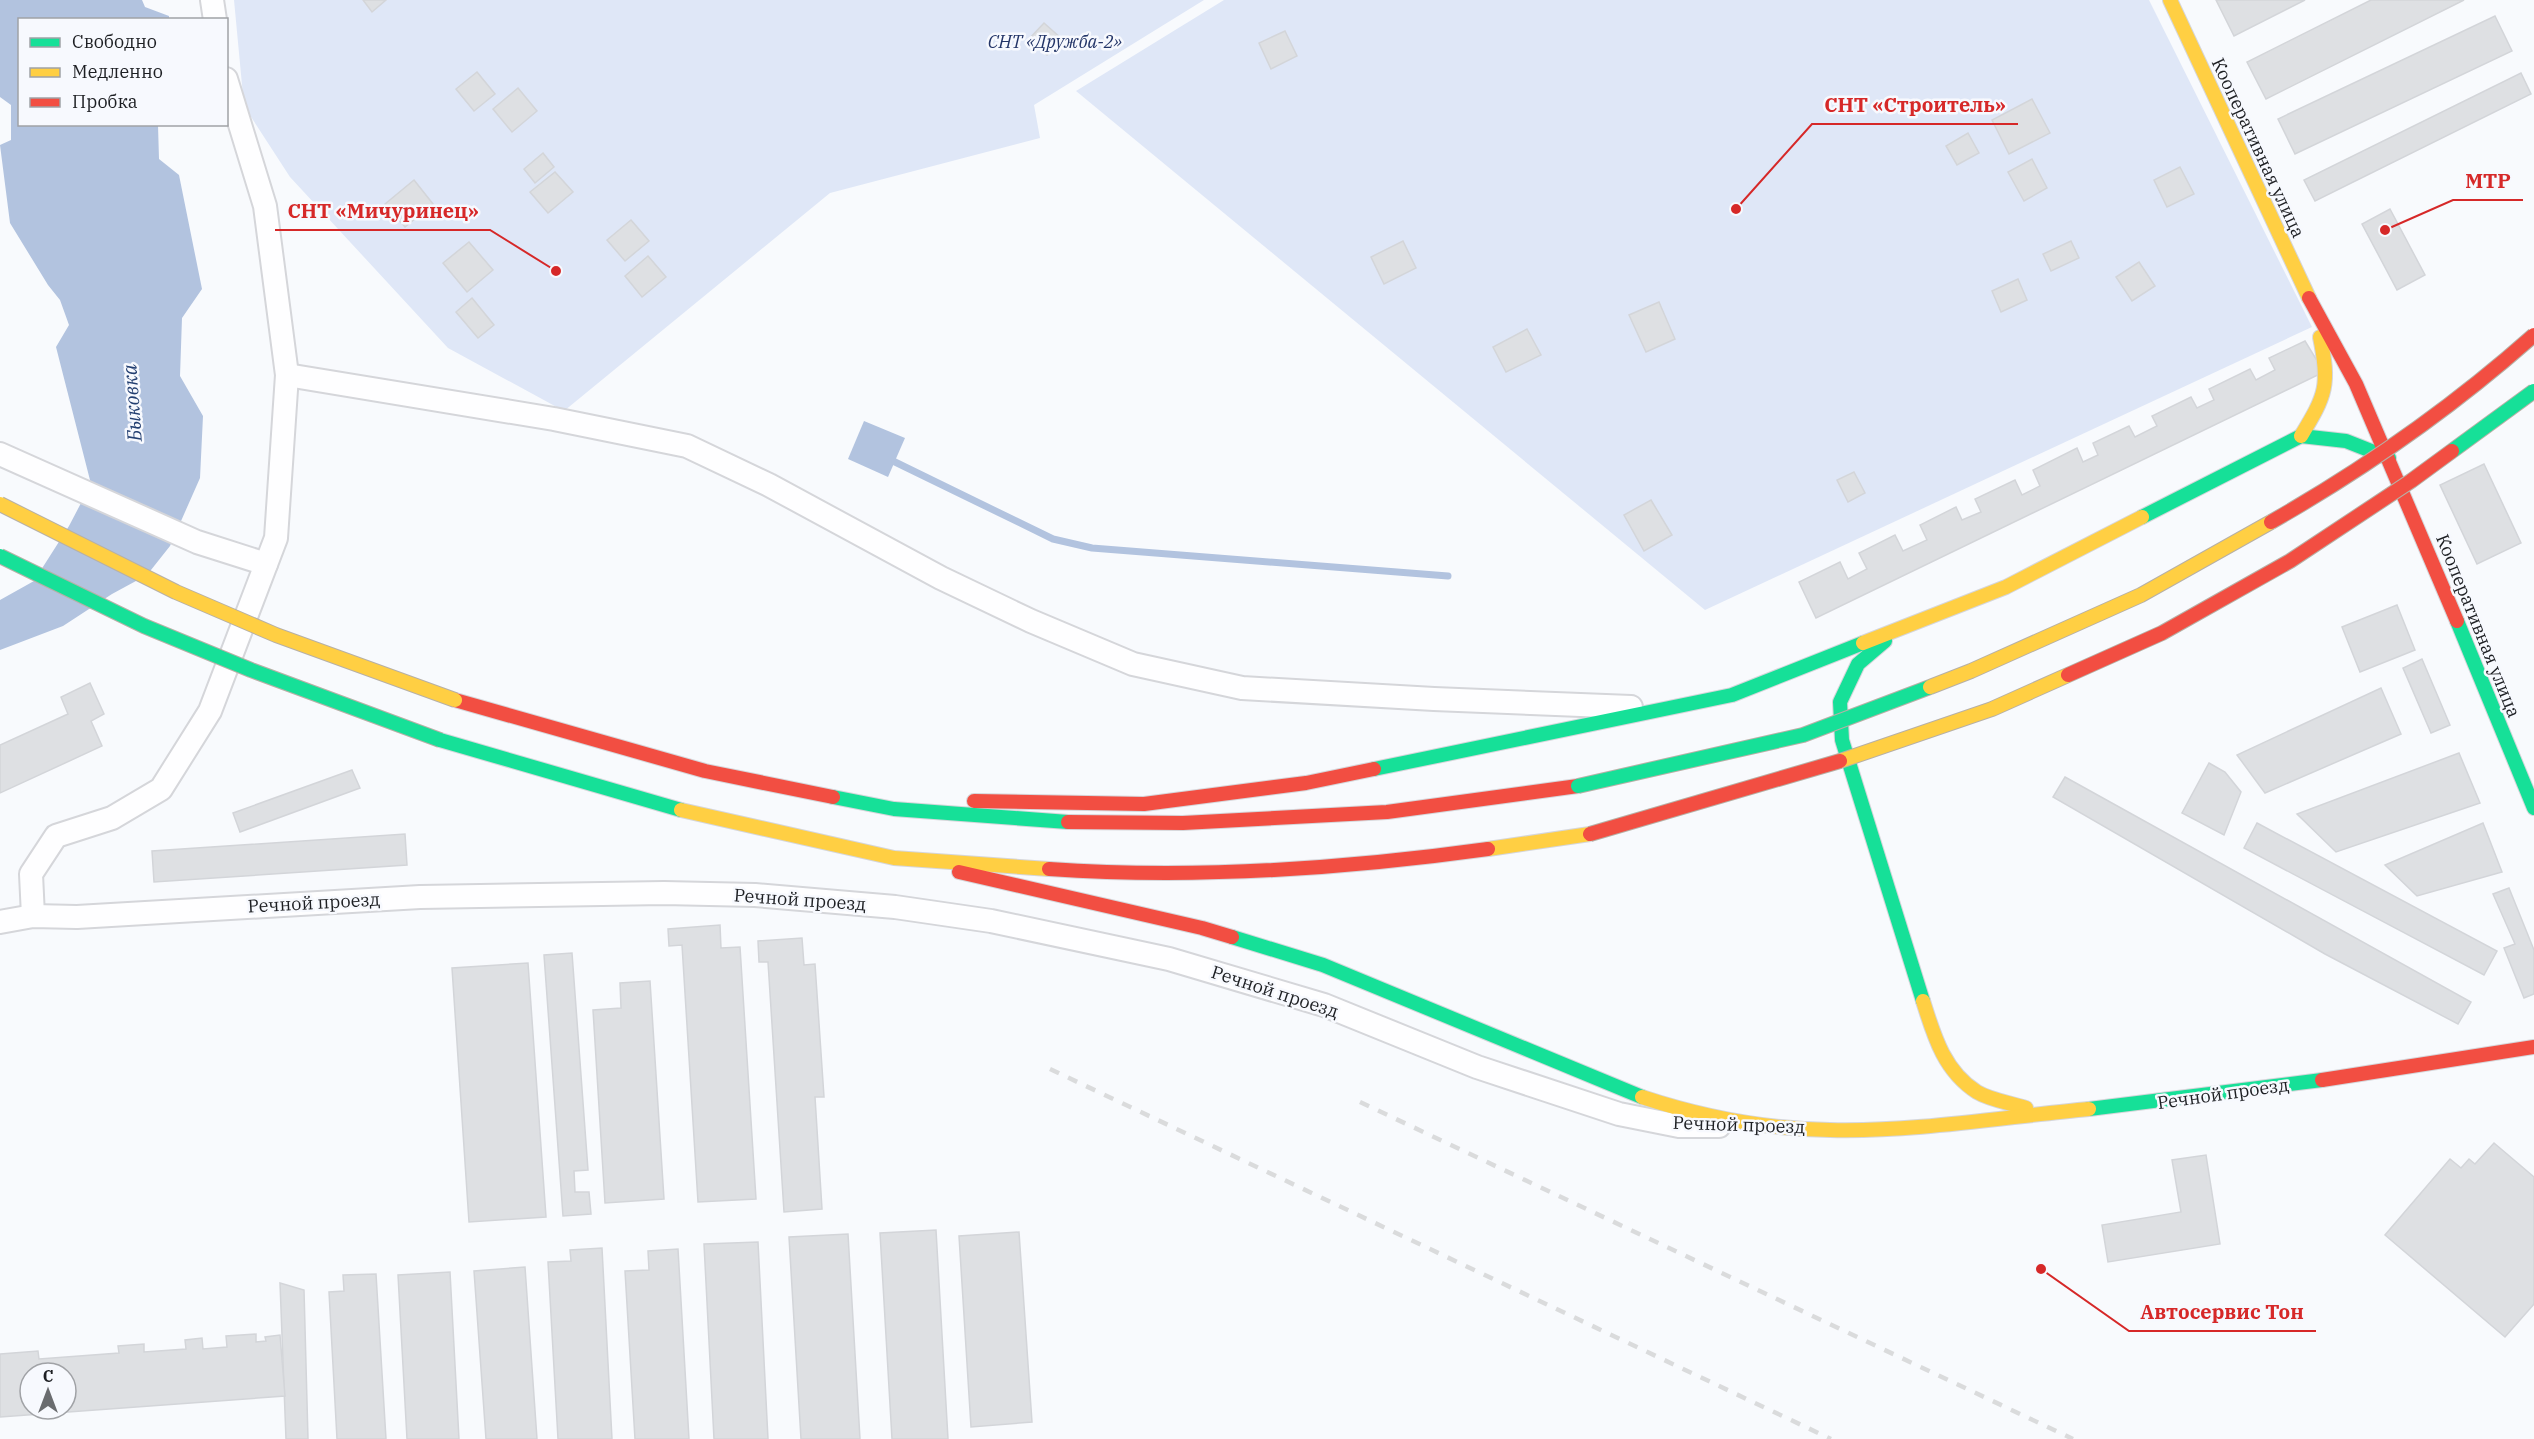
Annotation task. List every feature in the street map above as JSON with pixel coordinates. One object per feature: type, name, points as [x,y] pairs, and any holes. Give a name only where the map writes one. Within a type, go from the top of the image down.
[{"type":"main road","name":"Кооперативная улица","points":[[2170,0],[2314,311],[2355,384],[2389,458],[2534,808]]},
{"type":"main road","points":[[2301,436],[2327,387],[2327,367],[2314,311]]},
{"type":"main road","points":[[0,504],[176,592],[276,635],[455,700],[705,771],[894,809],[1084,824],[1184,823],[1387,812],[1578,786],[1803,735],[1971,671],[2141,595],[2281,516],[2377,457],[2506,360],[2534,335]]},
{"type":"main road","points":[[894,858],[1097,872],[1204,872],[1401,861],[1590,834],[1818,768],[1992,709],[2162,633],[2299,555],[2411,481],[2534,391]]},
{"type":"main road","points":[[851,800],[1144,804],[1306,783],[1732,696],[2006,587],[2301,436],[2324,436],[2357,442],[2389,458]]},
{"type":"main road","points":[[0,556],[144,626],[440,740],[700,816],[1202,928],[1323,965],[1620,1089],[1667,1106],[1719,1118],[1795,1127]]},
{"type":"main road","points":[[1898,630],[1858,664],[1840,702],[1842,740],[1935,1038],[1951,1070],[1978,1093],[2041,1113]]},
{"type":"main road","name":"Речной проезд","points":[[1795,1127],[1860,1130],[2127,1107],[2403,1069],[2534,1047]]},
{"type":"street","points":[[212,0],[215,18]]},
{"type":"street","points":[[33,916],[31,874],[57,836],[112,818],[161,789],[210,711],[276,535],[287,375],[266,206],[228,84]]},
{"type":"street","points":[[287,375],[554,419],[687,446],[769,485],[941,578],[1031,621],[1133,664],[1242,688],[1434,699],[1668,708]]},
{"type":"street","points":[[0,454],[197,542],[266,564]]},
{"type":"street","name":"Речной проезд","points":[[0,922],[33,916],[77,917],[420,897],[664,893],[755,895],[895,907],[992,921],[1169,959],[1324,1005],[1477,1067],[1619,1114],[1679,1126],[1795,1127]]},
{"type":"green space","name":"СНТ «Дружба-2»","points":[[234,0],[1204,0],[1034,105],[1040,138],[830,193],[564,411],[448,348],[290,177],[244,106]]},
{"type":"green space","points":[[1224,0],[2149,0],[2312,327],[1705,610],[1076,91]]},
{"type":"water","name":"Быковка","points":[[0,0],[142,0],[145,7],[169,16],[169,18],[18,18],[18,126],[158,126],[159,159],[179,175],[202,289],[182,318],[180,376],[203,416],[200,478],[170,546],[147,575],[112,594],[63,626],[0,650],[0,600],[34,581],[69,526],[91,484],[56,347],[69,325],[60,300],[48,285],[10,223],[0,145],[11,140],[11,105],[0,97]]},
{"type":"water","points":[[864,421],[905,438],[888,477],[848,459]]},
{"type":"building","points":[[363,0],[386,0],[372,12]]},
{"type":"building","points":[[2216,0],[2305,0],[2234,36]]},
{"type":"building","points":[[2371,0],[2464,0],[2266,99],[2247,62]]},
{"type":"building","points":[[2495,16],[2512,51],[2295,154],[2278,119]]},
{"type":"building","points":[[1044,23],[1062,39],[1047,55],[1029,39]]},
{"type":"building","points":[[1285,31],[1297,56],[1271,69],[1259,43]]},
{"type":"building","points":[[477,72],[495,94],[474,111],[456,89]]},
{"type":"building","points":[[2521,73],[2531,94],[2315,201],[2304,180]]},
{"type":"building","points":[[518,88],[537,111],[512,132],[493,109]]},
{"type":"building","points":[[2032,99],[2050,133],[2009,154],[1992,120]]},
{"type":"building","points":[[1968,133],[1979,153],[1957,165],[1946,146]]},
{"type":"building","points":[[543,153],[554,167],[535,183],[524,169]]},
{"type":"building","points":[[2032,159],[2047,188],[2024,201],[2008,172]]},
{"type":"building","points":[[2180,167],[2194,194],[2167,207],[2154,180]]},
{"type":"building","points":[[555,172],[573,192],[548,213],[530,192]]},
{"type":"building","points":[[414,180],[433,204],[405,227],[385,204]]},
{"type":"building","points":[[2390,209],[2425,275],[2397,290],[2362,224]]},
{"type":"building","points":[[631,220],[649,241],[625,261],[607,240]]},
{"type":"building","points":[[1403,241],[1416,268],[1384,284],[1371,257]]},
{"type":"building","points":[[2071,241],[2079,258],[2051,271],[2043,254]]},
{"type":"building","points":[[469,242],[493,270],[467,292],[443,263]]},
{"type":"building","points":[[648,256],[666,277],[642,297],[625,276]]},
{"type":"building","points":[[2139,262],[2155,286],[2132,301],[2116,277]]},
{"type":"building","points":[[2018,279],[2027,300],[2001,312],[1992,291]]},
{"type":"building","points":[[472,298],[494,325],[478,338],[456,312]]},
{"type":"building","points":[[1659,302],[1675,339],[1646,352],[1629,315]]},
{"type":"building","points":[[1527,329],[1541,355],[1506,372],[1493,347]]},
{"type":"building","points":[[2305,341],[2324,372],[1816,618],[1799,582],[1840,562],[1848,579],[1867,569],[1859,553],[1895,535],[1903,551],[1927,540],[1920,525],[1956,507],[1962,520],[1981,512],[1975,499],[2015,480],[2022,495],[2040,486],[2033,470],[2077,448],[2083,462],[2098,455],[2093,443],[2129,426],[2135,437],[2157,426],[2152,416],[2191,397],[2197,408],[2214,400],[2209,389],[2250,369],[2256,380],[2275,370],[2269,358]]},
{"type":"building","points":[[2484,464],[2521,543],[2477,564],[2440,485]]},
{"type":"building","points":[[1854,472],[1865,493],[1848,502],[1837,480]]},
{"type":"building","points":[[1651,500],[1672,535],[1644,551],[1624,515]]},
{"type":"building","points":[[2397,605],[2415,650],[2360,672],[2342,627]]},
{"type":"building","points":[[2422,659],[2450,725],[2431,733],[2403,668]]},
{"type":"building","points":[[90,683],[104,714],[91,721],[102,746],[0,793],[0,745],[68,714],[61,697]]},
{"type":"building","points":[[2381,688],[2401,734],[2265,793],[2237,755]]},
{"type":"building","points":[[2459,753],[2480,803],[2336,852],[2297,814]]},
{"type":"building","points":[[2209,763],[2225,772],[2241,792],[2224,835],[2182,813]]},
{"type":"building","points":[[352,770],[360,788],[240,832],[233,813]]},
{"type":"building","points":[[2065,777],[2471,1002],[2458,1024],[2325,954],[2053,797]]},
{"type":"building","points":[[2257,823],[2497,951],[2484,975],[2244,848]]},
{"type":"building","points":[[2483,823],[2502,872],[2417,896],[2385,865]]},
{"type":"building","points":[[405,834],[407,865],[154,882],[152,851]]},
{"type":"building","points":[[2509,888],[2534,950],[2534,994],[2524,998],[2504,948],[2515,944],[2493,894]]},
{"type":"building","points":[[720,925],[721,948],[740,947],[756,1199],[698,1202],[682,945],[669,946],[668,929]]},
{"type":"building","points":[[802,938],[804,965],[815,964],[824,1097],[815,1097],[822,1209],[784,1212],[768,962],[759,962],[758,941]]},
{"type":"building","points":[[572,953],[588,1170],[574,1171],[575,1192],[589,1192],[591,1214],[563,1216],[544,955]]},
{"type":"building","points":[[528,963],[546,1217],[469,1222],[452,968]]},
{"type":"building","points":[[650,981],[664,1199],[605,1203],[593,1010],[621,1008],[620,983]]},
{"type":"building","points":[[2494,1143],[2534,1177],[2534,1304],[2505,1337],[2385,1235],[2450,1159],[2461,1168],[2469,1159],[2475,1164]]},
{"type":"building","points":[[2206,1155],[2220,1244],[2108,1262],[2102,1225],[2181,1212],[2172,1160]]},
{"type":"building","points":[[936,1230],[948,1439],[892,1439],[880,1233]]},
{"type":"building","points":[[1019,1232],[1032,1422],[971,1427],[959,1236]]},
{"type":"building","points":[[848,1234],[860,1439],[801,1439],[789,1237]]},
{"type":"building","points":[[758,1242],[768,1439],[714,1439],[704,1244]]},
{"type":"building","points":[[602,1248],[612,1439],[558,1439],[548,1262],[571,1261],[570,1250]]},
{"type":"building","points":[[678,1249],[689,1439],[635,1439],[625,1271],[649,1270],[648,1251]]},
{"type":"building","points":[[525,1267],[537,1439],[486,1439],[474,1271]]},
{"type":"building","points":[[450,1272],[459,1439],[407,1439],[398,1275]]},
{"type":"building","points":[[376,1274],[386,1439],[337,1439],[329,1292],[344,1291],[343,1275]]},
{"type":"building","points":[[280,1283],[304,1290],[308,1439],[286,1439]]},
{"type":"building","points":[[256,1334],[256,1342],[266,1341],[265,1337],[280,1335],[285,1396],[78,1411],[78,1361],[18,1361],[18,1416],[0,1417],[0,1354],[38,1351],[39,1359],[119,1353],[118,1346],[144,1344],[144,1352],[186,1349],[185,1340],[202,1338],[203,1349],[227,1347],[226,1336]]},
{"type":"waterway","points":[[895,462],[1053,539],[1092,548],[1448,576]]},
{"type":"railway","points":[[1050,1069],[1831,1439]]},
{"type":"railway","points":[[1360,1102],[2073,1439]]},
{"type":"traffic: fast","points":[[2452,451],[2534,391]]},
{"type":"traffic: fast","points":[[2142,517],[2301,436],[2346,441],[2389,458]]},
{"type":"traffic: fast","points":[[0,556],[144,626],[251,670],[440,740]]},
{"type":"traffic: fast","points":[[2457,621],[2534,808]]},
{"type":"traffic: fast","points":[[1885,641],[1858,664],[1840,702],[1842,740],[1923,1001]]},
{"type":"traffic: fast","points":[[1374,769],[1732,695],[1863,643]]},
{"type":"traffic: fast","points":[[1578,786],[1803,735],[1930,687]]},
{"type":"traffic: fast","points":[[440,740],[681,810]]},
{"type":"traffic: fast","points":[[833,797],[894,809],[1068,822]]},
{"type":"traffic: fast","points":[[1232,937],[1323,965],[1642,1097]]},
{"type":"traffic: fast","points":[[2089,1109],[2322,1080]]},
{"type":"traffic: slow","points":[[2170,0],[2309,298]]},
{"type":"traffic: slow","points":[[2301,436],[2316,410],[2324,389],[2325,367],[2320,337]]},
{"type":"traffic: slow","points":[[0,504],[176,592],[276,635],[455,700]]},
{"type":"traffic: slow","points":[[1863,643],[2006,587],[2142,517]]},
{"type":"traffic: slow","points":[[1930,687],[2141,595],[2271,522]]},
{"type":"traffic: slow","points":[[1840,761],[1992,709],[2068,675]]},
{"type":"traffic: slow","points":[[681,810],[894,858],[1049,869]]},
{"type":"traffic: slow","points":[[1488,849],[1590,834]]},
{"type":"traffic: slow","points":[[1923,1001],[1936,1040],[1956,1074],[1982,1095],[2026,1108]]},
{"type":"traffic: slow","points":[[1642,1097],[1735,1121],[1830,1130],[1895,1129],[2089,1109]]},
{"type":"traffic: jam","points":[[2309,298],[2356,384],[2457,621]]},
{"type":"traffic: jam","points":[[2271,522],[2306,502],[2407,435],[2472,387],[2534,335]]},
{"type":"traffic: jam","points":[[2068,675],[2162,633],[2290,561],[2452,451]]},
{"type":"traffic: jam","points":[[455,700],[705,771],[833,797]]},
{"type":"traffic: jam","points":[[1590,834],[1840,761]]},
{"type":"traffic: jam","points":[[974,801],[1144,804],[1306,783],[1374,769]]},
{"type":"traffic: jam","points":[[1068,822],[1183,823],[1387,812],[1578,786]]},
{"type":"traffic: jam","points":[[1049,869],[1159,873],[1269,870],[1379,862],[1488,849]]},
{"type":"traffic: jam","points":[[959,872],[1202,928],[1232,937]]},
{"type":"traffic: jam","points":[[2322,1080],[2534,1047]]},
{"type":"place","name":"СНТ «Строитель»","points":[[1736,209]]},
{"type":"place","name":"МТР","points":[[2385,230]]},
{"type":"place","name":"СНТ «Мичуринец»","points":[[556,271]]},
{"type":"place","name":"Автосервис Тон","points":[[2041,1269]]}]
